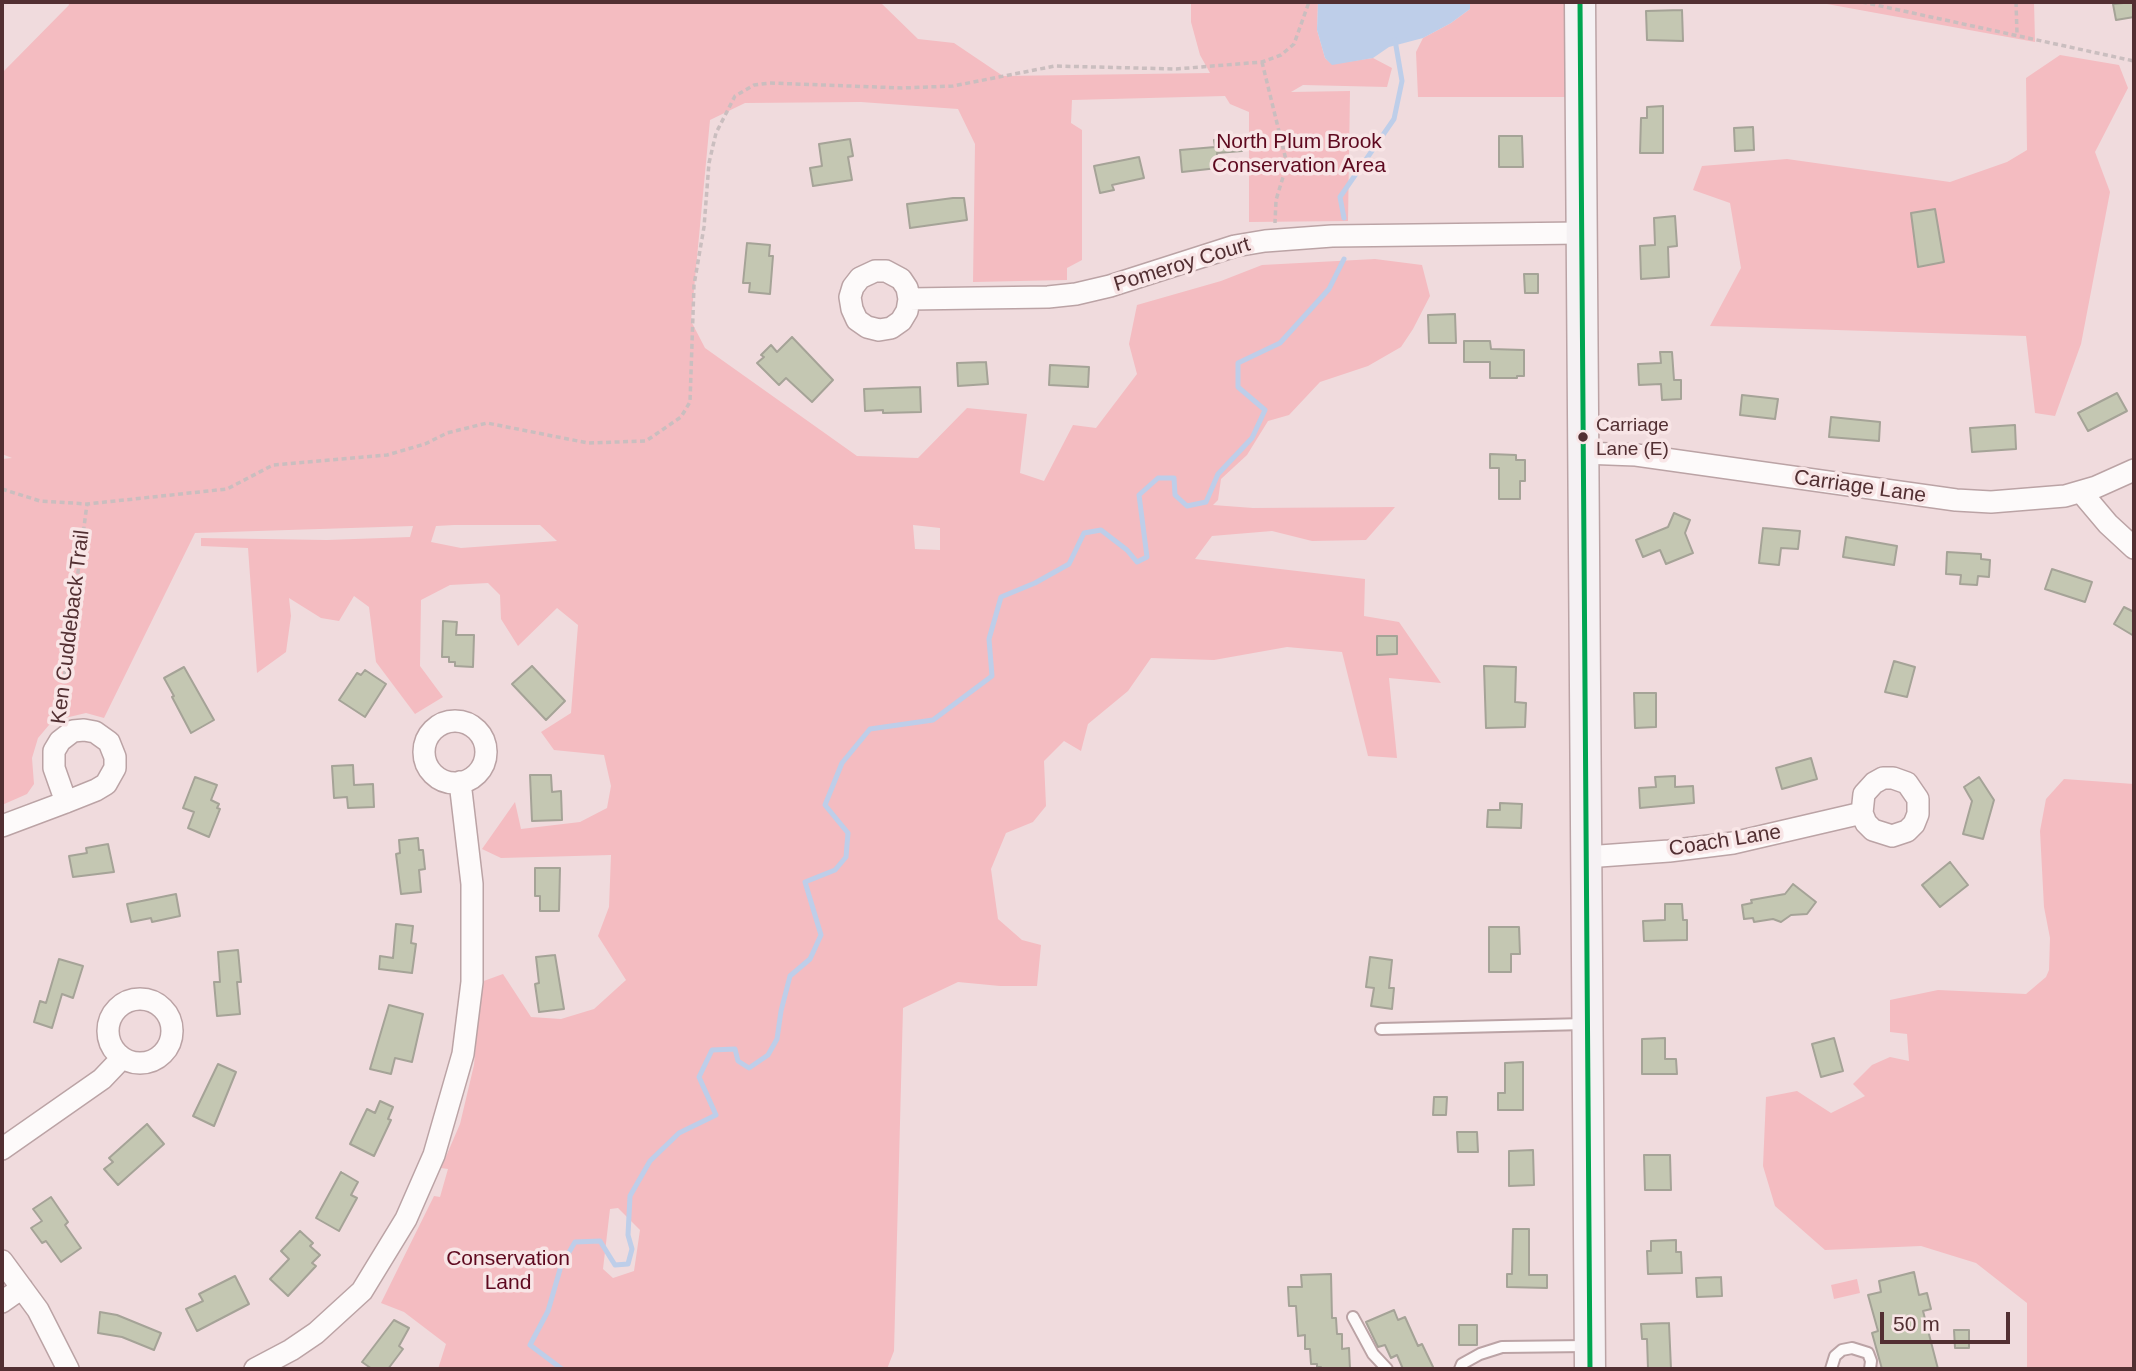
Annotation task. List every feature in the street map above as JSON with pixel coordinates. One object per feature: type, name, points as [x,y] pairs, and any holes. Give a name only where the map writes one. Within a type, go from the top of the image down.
[{"type":"street","points":[[1580,2],[1590,1358]]},
{"type":"street","name":"Pomeroy Court","points":[[909,299],[1076,294],[1123,283],[1235,246],[1274,240],[1332,236],[1581,233]]},
{"type":"street","name":"Carriage Lane","points":[[1582,453],[1636,455],[1979,502],[2027,501],[2081,492],[2134,470]]},
{"type":"street","points":[[2081,492],[2108,524],[2134,548]]},
{"type":"street","points":[[2,826],[66,802],[96,790],[106,784],[114,768],[115,757],[109,742],[100,734],[79,730],[68,734],[54,751],[54,768],[66,802]]},
{"type":"street","points":[[256,1369],[304,1342],[362,1291],[406,1219],[434,1155],[463,1054],[472,982],[472,884],[460,782]]},
{"type":"street","name":"Coach Lane","points":[[1586,857],[1651,853],[1732,843],[1862,813]]},
{"type":"street","points":[[2,1149],[103,1079],[122,1058]]},
{"type":"street","points":[[2,1261],[46,1325],[68,1369]]},
{"type":"street","points":[[2,1302],[22,1288]]},
{"type":"lane","points":[[1381,1029],[1588,1024]]},
{"type":"lane","points":[[1353,1317],[1373,1354],[1387,1369]]},
{"type":"lane","points":[[1460,1369],[1462,1364],[1480,1354],[1502,1347],[1590,1358]]},
{"type":"lane","points":[[1831,1369],[1835,1356],[1842,1350],[1852,1348],[1868,1353],[1870,1369]]},
{"type":"path","points":[[2,489],[40,500],[87,504],[227,489],[273,465],[387,455],[425,444],[447,433],[486,423],[588,443],[646,441],[681,416],[690,402],[694,285],[704,227],[709,163],[716,133],[735,96],[754,85],[770,83],[902,88],[953,86],[1055,66],[1176,69],[1262,62],[1281,55],[1294,44],[1309,2]]},
{"type":"path","points":[[1862,2],[2134,61]]},
{"type":"path","points":[[2016,2],[2017,34]]},
{"type":"path","points":[[1262,62],[1287,164],[1276,200],[1274,240]]},
{"type":"path","name":"Ken Cuddeback Trail","points":[[54,751],[87,504]]},
{"type":"green space","points":[[68,2],[880,2],[918,39],[954,43],[1003,76],[1210,73],[1200,55],[1191,22],[1191,2],[1318,2],[1317,30],[1325,58],[1332,64],[1373,58],[1392,68],[1387,87],[1303,85],[1291,92],[1350,91],[1348,221],[1249,222],[1249,112],[1230,104],[1225,96],[1072,100],[1071,123],[1082,130],[1082,260],[1067,268],[1067,280],[973,282],[975,144],[958,109],[861,102],[745,103],[710,120],[691,321],[705,348],[857,456],[918,458],[967,408],[1027,414],[1020,473],[1044,481],[1073,425],[1096,428],[1137,374],[1129,344],[1137,305],[1221,281],[1262,265],[1375,259],[1422,265],[1430,296],[1401,347],[1368,366],[1320,382],[1289,415],[1268,421],[1247,455],[1221,479],[1218,500],[1213,505],[1253,508],[1395,507],[1366,540],[1312,541],[1272,531],[1212,536],[1195,559],[1365,579],[1364,616],[1399,622],[1441,683],[1389,678],[1397,758],[1368,756],[1342,652],[1287,647],[1214,660],[1151,658],[1128,691],[1088,724],[1081,751],[1064,741],[1044,761],[1046,806],[1033,822],[1006,833],[991,869],[998,919],[1022,940],[1041,945],[1037,986],[958,982],[903,1008],[894,1351],[887,1369],[438,1369],[446,1344],[404,1312],[381,1303],[434,1196],[440,1197],[448,1169],[441,1168],[460,1124],[474,1065],[481,982],[503,974],[531,1017],[561,1019],[594,1009],[626,980],[598,936],[609,907],[611,855],[501,858],[482,849],[515,802],[521,829],[580,822],[607,808],[611,786],[604,755],[554,750],[541,732],[571,713],[578,625],[557,608],[518,646],[501,619],[500,595],[488,583],[450,585],[421,600],[420,666],[443,697],[415,714],[376,662],[369,607],[354,596],[339,621],[321,618],[289,598],[291,616],[286,652],[257,673],[248,548],[201,546],[201,538],[327,540],[410,537],[413,526],[195,533],[104,718],[86,713],[49,725],[38,738],[32,758],[34,784],[27,794],[2,805],[2,459],[12,458],[2,454],[2,73],[69,5]],"holes":[[[540,525],[557,541],[461,548],[431,542],[436,526]],[[913,525],[940,528],[940,550],[915,549]],[[618,1208],[640,1230],[634,1271],[613,1278],[603,1269],[610,1209]]]},
{"type":"green space","points":[[1470,2],[1566,2],[1565,97],[1418,97],[1416,52],[1423,38],[1470,9]]},
{"type":"green space","points":[[1816,2],[2034,2],[2035,42]]},
{"type":"green space","points":[[2060,55],[2119,65],[2128,88],[2095,152],[2110,192],[2081,344],[2055,416],[2035,413],[2026,336],[1710,326],[1741,268],[1730,203],[1693,190],[1702,166],[1787,159],[1950,182],[2007,162],[2027,150],[2026,78]]},
{"type":"green space","points":[[2064,779],[2134,784],[2134,1369],[2027,1369],[2027,1303],[1976,1263],[1921,1246],[1825,1250],[1775,1206],[1763,1166],[1766,1097],[1797,1091],[1831,1113],[1865,1096],[1853,1084],[1872,1065],[1890,1057],[1909,1061],[1907,1034],[1890,1032],[1890,1000],[1938,990],[2026,994],[2046,977],[2049,970],[2050,938],[2044,907],[2040,831],[2046,799]]},
{"type":"green space","points":[[1857,1279],[1860,1293],[1834,1299],[1831,1285]]},
{"type":"water","points":[[1318,2],[1470,2],[1470,9],[1423,38],[1389,47],[1373,58],[1332,65],[1325,58],[1317,30]]},
{"type":"building","points":[[2134,2],[2134,17],[2116,20],[2113,4]]},
{"type":"building","points":[[1682,10],[1683,41],[1647,40],[1646,11]]},
{"type":"building","points":[[1663,106],[1663,153],[1640,153],[1641,118],[1647,118],[1647,107]]},
{"type":"building","points":[[1753,127],[1754,150],[1735,151],[1734,128]]},
{"type":"building","points":[[1499,136],[1522,136],[1523,167],[1499,167]]},
{"type":"building","points":[[1241,137],[1242,151],[1217,153],[1218,168],[1182,172],[1180,150],[1215,147],[1214,140]]},
{"type":"building","points":[[850,139],[853,156],[848,157],[852,180],[813,186],[810,168],[822,166],[819,144]]},
{"type":"building","points":[[1139,157],[1144,178],[1112,185],[1114,190],[1100,193],[1094,166]]},
{"type":"building","points":[[964,198],[967,220],[910,228],[907,204]]},
{"type":"building","points":[[1935,209],[1944,262],[1918,267],[1911,213]]},
{"type":"building","points":[[1675,216],[1677,246],[1668,247],[1669,277],[1641,279],[1640,246],[1655,245],[1654,218]]},
{"type":"building","points":[[747,243],[770,245],[769,256],[773,256],[770,294],[749,292],[750,283],[743,283]]},
{"type":"building","points":[[1524,274],[1538,274],[1538,293],[1525,293]]},
{"type":"building","points":[[1455,314],[1456,343],[1429,343],[1428,315]]},
{"type":"building","points":[[792,337],[833,380],[812,402],[786,378],[779,385],[757,363],[771,345],[777,352]]},
{"type":"building","points":[[1464,341],[1490,341],[1491,349],[1524,350],[1524,376],[1490,378],[1490,362],[1464,362]]},
{"type":"building","points":[[1660,352],[1672,352],[1674,380],[1681,380],[1681,399],[1662,400],[1661,384],[1639,385],[1638,364],[1661,363]]},
{"type":"building","points":[[986,362],[988,384],[958,386],[957,363]]},
{"type":"building","points":[[1050,365],[1089,367],[1088,387],[1049,385]]},
{"type":"building","points":[[920,387],[921,412],[865,411],[864,389]]},
{"type":"building","points":[[2117,393],[2127,411],[2088,431],[2078,413]]},
{"type":"building","points":[[1742,395],[1778,399],[1775,419],[1740,415]]},
{"type":"building","points":[[1831,417],[1880,422],[1879,441],[1829,437]]},
{"type":"building","points":[[2015,425],[2016,449],[1972,452],[1970,428]]},
{"type":"building","points":[[1490,454],[1516,455],[1516,460],[1525,460],[1525,481],[1520,481],[1520,499],[1499,499],[1499,468],[1490,468]]},
{"type":"building","points":[[1674,513],[1690,520],[1685,533],[1693,553],[1666,564],[1660,550],[1643,557],[1636,540],[1668,527]]},
{"type":"building","points":[[1763,528],[1800,531],[1798,549],[1781,548],[1779,565],[1759,563]]},
{"type":"building","points":[[1846,537],[1897,546],[1894,565],[1843,557]]},
{"type":"building","points":[[1947,552],[1981,554],[1981,559],[1990,560],[1989,577],[1978,576],[1977,585],[1960,584],[1961,575],[1946,574]]},
{"type":"building","points":[[2052,569],[2092,582],[2085,602],[2045,589]]},
{"type":"building","points":[[2124,607],[2134,612],[2134,636],[2114,624]]},
{"type":"building","points":[[443,621],[457,622],[456,635],[474,635],[473,667],[455,666],[455,662],[449,662],[449,657],[442,657]]},
{"type":"building","points":[[1377,636],[1397,636],[1397,654],[1377,655]]},
{"type":"building","points":[[1894,661],[1915,667],[1907,697],[1885,692]]},
{"type":"building","points":[[532,666],[565,701],[546,720],[512,684]]},
{"type":"building","points":[[1484,666],[1516,667],[1515,702],[1526,703],[1525,727],[1486,728]]},
{"type":"building","points":[[184,667],[214,720],[191,733],[164,678]]},
{"type":"building","points":[[365,670],[386,684],[365,717],[339,700],[357,673],[361,675]]},
{"type":"building","points":[[1634,693],[1656,693],[1656,727],[1635,728]]},
{"type":"building","points":[[1811,758],[1817,779],[1782,789],[1776,768]]},
{"type":"building","points":[[353,765],[354,785],[373,784],[374,807],[348,808],[347,797],[334,798],[332,766]]},
{"type":"building","points":[[530,775],[551,775],[552,792],[561,791],[562,820],[532,821]]},
{"type":"building","points":[[1675,776],[1675,787],[1693,786],[1694,803],[1640,808],[1639,788],[1656,787],[1655,777]]},
{"type":"building","points":[[195,777],[217,785],[211,800],[219,804],[217,808],[220,809],[209,837],[188,828],[194,812],[183,808]]},
{"type":"building","points":[[1979,777],[1994,800],[1983,839],[1963,834],[1972,801],[1964,787]]},
{"type":"building","points":[[1500,803],[1522,804],[1521,828],[1487,827],[1488,810],[1500,810]]},
{"type":"building","points":[[418,838],[419,850],[423,850],[425,869],[419,870],[421,892],[401,894],[396,854],[400,853],[399,840]]},
{"type":"building","points":[[108,844],[114,872],[73,877],[69,856],[87,853],[86,848]]},
{"type":"building","points":[[1950,862],[1968,885],[1940,907],[1922,885]]},
{"type":"building","points":[[535,868],[560,868],[559,911],[540,911],[540,896],[535,896]]},
{"type":"building","points":[[1793,884],[1816,902],[1807,914],[1791,915],[1781,922],[1773,919],[1754,922],[1753,918],[1744,919],[1742,905],[1752,903],[1751,900],[1785,894]]},
{"type":"building","points":[[176,894],[180,916],[152,922],[151,918],[131,922],[127,904]]},
{"type":"building","points":[[1665,904],[1682,904],[1683,920],[1687,920],[1687,940],[1644,941],[1643,921],[1665,920]]},
{"type":"building","points":[[396,924],[413,926],[411,943],[416,944],[412,973],[379,969],[380,956],[393,958]]},
{"type":"building","points":[[1489,927],[1519,927],[1520,954],[1511,954],[1511,972],[1489,972]]},
{"type":"building","points":[[238,950],[240,1014],[217,1016],[214,982],[220,982],[218,952]]},
{"type":"building","points":[[555,955],[564,1009],[539,1012],[535,984],[539,983],[536,957]]},
{"type":"building","points":[[1370,957],[1392,960],[1389,988],[1394,988],[1392,1009],[1371,1006],[1374,988],[1366,987]]},
{"type":"building","points":[[59,959],[83,966],[73,998],[62,994],[52,1028],[34,1022],[40,1001],[46,1003]]},
{"type":"building","points":[[389,1005],[423,1014],[412,1062],[395,1058],[391,1074],[370,1069]]},
{"type":"building","points":[[1665,1038],[1665,1059],[1676,1059],[1677,1074],[1642,1074],[1642,1039]]},
{"type":"building","points":[[1834,1038],[1843,1071],[1821,1077],[1812,1044]]},
{"type":"building","points":[[1523,1062],[1523,1110],[1498,1110],[1498,1093],[1505,1093],[1505,1063]]},
{"type":"building","points":[[218,1064],[236,1072],[214,1126],[193,1116]]},
{"type":"building","points":[[1434,1097],[1447,1097],[1446,1115],[1433,1115]]},
{"type":"building","points":[[380,1101],[393,1107],[388,1119],[391,1120],[374,1156],[350,1144],[367,1109],[375,1113]]},
{"type":"building","points":[[147,1124],[164,1144],[118,1185],[104,1169],[113,1162],[109,1158]]},
{"type":"building","points":[[1457,1132],[1477,1132],[1478,1152],[1458,1152]]},
{"type":"building","points":[[1533,1150],[1534,1185],[1509,1186],[1509,1151]]},
{"type":"building","points":[[1644,1155],[1670,1155],[1671,1190],[1645,1190]]},
{"type":"building","points":[[341,1172],[358,1182],[351,1195],[357,1198],[339,1231],[316,1218]]},
{"type":"building","points":[[51,1197],[68,1222],[65,1225],[81,1248],[61,1262],[46,1241],[42,1243],[31,1228],[42,1221],[33,1209]]},
{"type":"building","points":[[1513,1229],[1529,1229],[1529,1275],[1547,1275],[1547,1288],[1507,1287],[1507,1274],[1512,1274]]},
{"type":"building","points":[[300,1231],[313,1243],[310,1246],[320,1255],[312,1263],[316,1266],[288,1296],[270,1279],[289,1259],[281,1251]]},
{"type":"building","points":[[1676,1240],[1676,1252],[1681,1252],[1682,1273],[1648,1274],[1647,1251],[1651,1251],[1651,1241]]},
{"type":"building","points":[[1914,1272],[1919,1295],[1927,1293],[1931,1309],[1923,1311],[1938,1369],[1882,1369],[1872,1333],[1878,1331],[1868,1295],[1881,1292],[1879,1281]]},
{"type":"building","points":[[1331,1274],[1332,1318],[1336,1318],[1337,1334],[1342,1334],[1342,1349],[1349,1348],[1350,1369],[1321,1369],[1317,1364],[1311,1364],[1310,1349],[1305,1349],[1305,1335],[1298,1336],[1296,1306],[1289,1306],[1288,1287],[1302,1287],[1301,1275]]},
{"type":"building","points":[[235,1276],[249,1304],[197,1331],[186,1309],[203,1301],[199,1294]]},
{"type":"building","points":[[1721,1277],[1722,1296],[1697,1297],[1696,1278]]},
{"type":"building","points":[[1394,1310],[1398,1320],[1405,1317],[1418,1346],[1422,1344],[1434,1369],[1403,1369],[1397,1355],[1391,1358],[1385,1345],[1378,1347],[1366,1322]]},
{"type":"building","points":[[100,1312],[117,1315],[161,1333],[154,1350],[122,1337],[98,1333]]},
{"type":"building","points":[[394,1320],[409,1328],[399,1346],[403,1349],[388,1369],[372,1369],[362,1362]]},
{"type":"building","points":[[1669,1323],[1671,1369],[1648,1369],[1647,1339],[1642,1339],[1641,1324]]},
{"type":"building","points":[[1459,1325],[1477,1325],[1477,1345],[1459,1345]]},
{"type":"building","points":[[1954,1330],[1969,1330],[1969,1348],[1955,1348]]},
{"type":"waterway","points":[[1344,218],[1340,197],[1394,119],[1402,81],[1395,40]]},
{"type":"waterway","points":[[562,1369],[530,1345],[548,1311],[561,1266],[575,1242],[600,1241],[615,1265],[628,1264],[632,1249],[628,1235],[630,1196],[650,1161],[679,1133],[716,1115],[699,1077],[712,1050],[735,1049],[738,1061],[749,1068],[768,1055],[777,1039],[790,976],[810,959],[821,935],[805,882],[835,870],[846,857],[848,833],[825,805],[842,763],[870,729],[933,720],[992,676],[989,639],[1001,597],[1035,583],[1069,564],[1084,533],[1101,530],[1127,550],[1137,562],[1147,557],[1139,495],[1158,478],[1174,478],[1175,495],[1187,506],[1206,502],[1218,474],[1252,438],[1265,410],[1238,387],[1238,363],[1280,343],[1329,289],[1344,259]]},
{"type":"transit line","points":[[1580,2],[1590,1369]]},
{"type":"place","name":"Carriage Lane (E)","points":[[1583,437]]},
{"type":"park label","name":"North Plum Brook Conservation Area","points":[[1299,154]]},
{"type":"park label","name":"Conservation Land","points":[[508,1271]]}]
